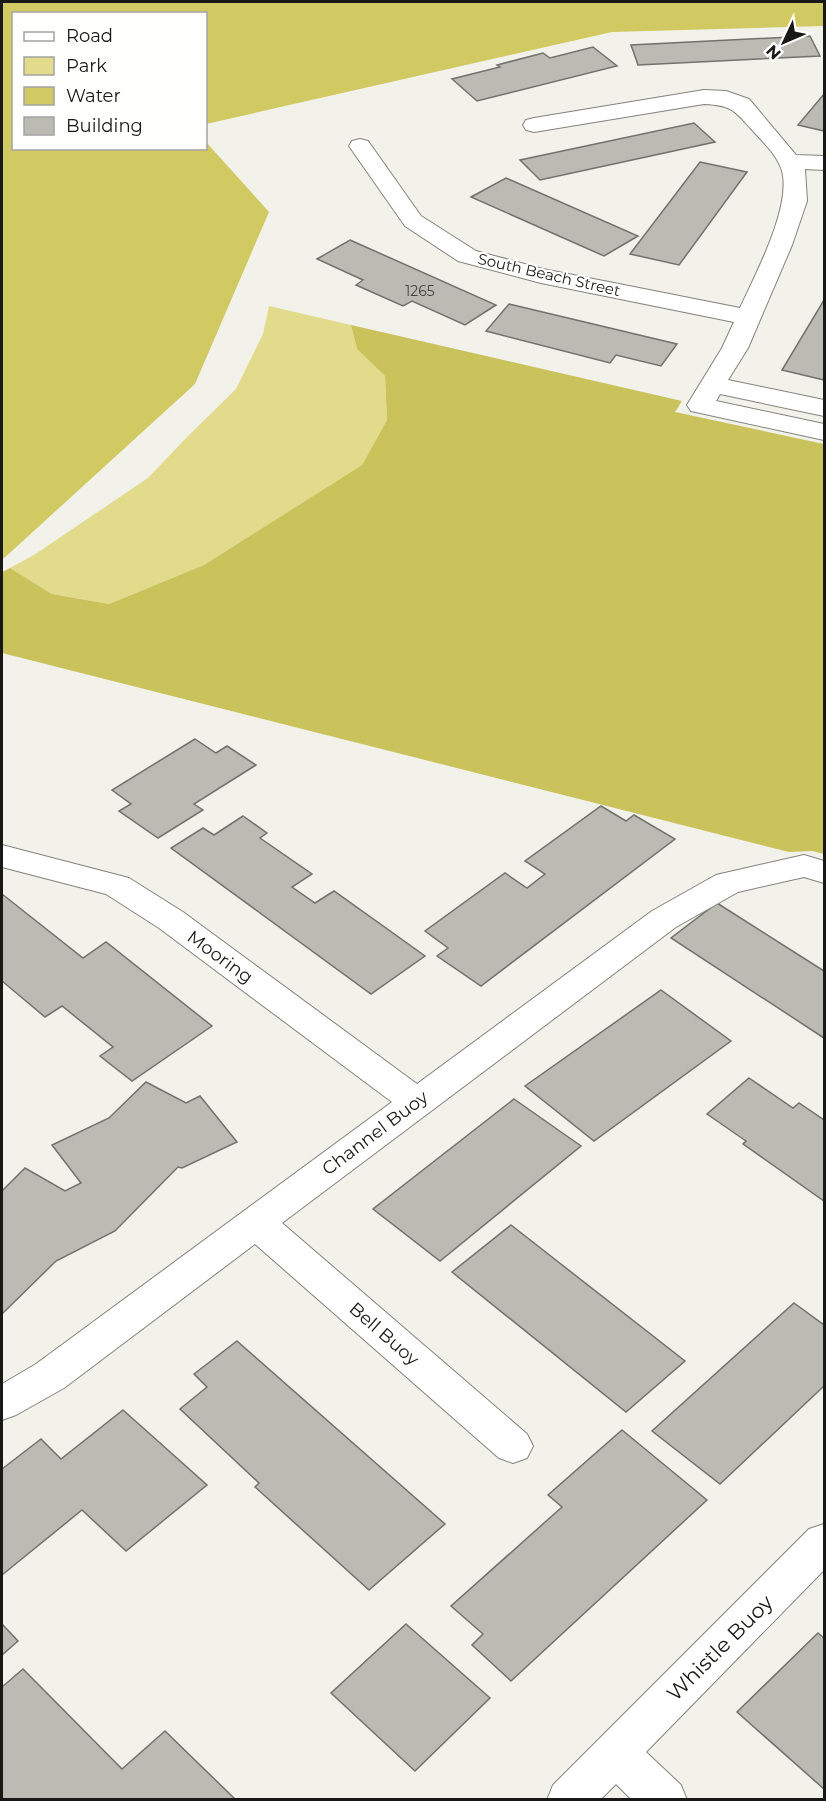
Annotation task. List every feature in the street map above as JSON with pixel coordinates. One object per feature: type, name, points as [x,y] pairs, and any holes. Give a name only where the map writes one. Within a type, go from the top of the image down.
[{"type":"street","points":[[534,125],[704,97],[726,98],[741,104],[780,148],[789,162],[793,169],[795,201],[780,245],[735,348],[706,395]]},
{"type":"street","name":"South Beach Street","points":[[360,147],[413,220],[466,256],[541,276],[749,317]]},
{"type":"street","points":[[789,162],[825,163]]},
{"type":"street","points":[[706,395],[825,408]]},
{"type":"street","points":[[706,395],[825,432]]},
{"type":"street","name":"Mooring","points":[[2,856],[117,886],[171,920],[417,1102]]},
{"type":"street","name":"Channel Buoy","points":[[2,1403],[50,1376],[664,919],[728,883],[804,866],[825,872]]},
{"type":"street","name":"Bell Buoy","points":[[255,1222],[513,1446]]},
{"type":"street","name":"Whistle Buoy","points":[[570,1800],[825,1542]]},
{"type":"street","points":[[615,1753],[665,1800]]},
{"type":"green space","points":[[269,306],[351,325],[357,349],[385,376],[387,420],[362,465],[204,565],[109,604],[52,594],[10,568],[34,555],[148,478],[236,389],[263,334]]},
{"type":"shaded area","points":[[351,325],[682,401],[675,412],[824,444],[824,854],[812,851],[789,852],[2,653],[2,572],[10,568],[52,594],[109,604],[204,565],[362,465],[387,420],[385,376],[357,349]]},
{"type":"water","points":[[2,2],[824,2],[824,26],[612,32],[207,124],[207,12],[12,12],[12,150],[207,150],[207,143],[269,212],[195,384],[2,560]]},
{"type":"building","points":[[810,36],[820,56],[638,65],[631,45]]},
{"type":"building","points":[[593,47],[617,66],[477,101],[452,79],[543,53],[550,58]]},
{"type":"building","points":[[824,94],[824,131],[798,125]]},
{"type":"building","points":[[694,123],[715,142],[540,180],[520,160]]},
{"type":"building","points":[[700,162],[747,172],[679,265],[630,254]]},
{"type":"building","points":[[506,178],[638,236],[604,256],[471,197]]},
{"type":"building","points":[[350,240],[496,305],[465,325],[412,301],[403,306],[356,285],[363,280],[317,259]]},
{"type":"building","points":[[824,300],[824,380],[782,370]]},
{"type":"building","points":[[509,304],[677,344],[661,366],[616,355],[610,363],[486,331]]},
{"type":"building","points":[[195,739],[216,753],[227,746],[256,765],[194,804],[203,810],[158,838],[119,811],[131,804],[112,790]]},
{"type":"building","points":[[601,806],[626,821],[634,815],[675,839],[481,986],[437,956],[448,948],[425,931],[505,873],[527,888],[545,874],[525,861]]},
{"type":"building","points":[[243,816],[267,833],[260,838],[312,874],[292,887],[315,903],[334,891],[425,956],[371,994],[171,848],[203,828],[214,835]]},
{"type":"building","points":[[2,894],[83,958],[106,942],[212,1026],[132,1081],[100,1056],[113,1047],[62,1006],[45,1017],[2,981]]},
{"type":"building","points":[[717,903],[824,971],[824,1038],[671,938]]},
{"type":"building","points":[[661,990],[731,1041],[594,1141],[525,1086]]},
{"type":"building","points":[[749,1078],[793,1108],[799,1103],[824,1120],[824,1201],[743,1144],[746,1141],[707,1114]]},
{"type":"building","points":[[146,1082],[186,1103],[200,1096],[237,1142],[182,1168],[178,1167],[115,1231],[56,1261],[2,1314],[2,1191],[25,1168],[65,1191],[81,1183],[52,1145],[109,1118]]},
{"type":"building","points":[[514,1099],[581,1146],[440,1261],[373,1209]]},
{"type":"building","points":[[511,1225],[685,1361],[626,1412],[452,1272]]},
{"type":"building","points":[[794,1303],[824,1325],[824,1386],[720,1484],[652,1431]]},
{"type":"building","points":[[237,1341],[445,1524],[369,1590],[255,1487],[259,1483],[180,1409],[207,1387],[194,1374]]},
{"type":"building","points":[[123,1410],[207,1485],[126,1551],[82,1510],[2,1575],[2,1469],[41,1439],[61,1459]]},
{"type":"building","points":[[622,1430],[707,1500],[511,1681],[472,1645],[483,1634],[451,1606],[562,1507],[548,1495]]},
{"type":"building","points":[[2,1624],[18,1641],[2,1655]]},
{"type":"building","points":[[406,1624],[490,1698],[415,1771],[331,1693]]},
{"type":"building","points":[[818,1633],[824,1638],[824,1789],[737,1712]]},
{"type":"building","points":[[23,1669],[122,1769],[165,1731],[236,1800],[4,1800],[2,1797],[2,1687]]}]
